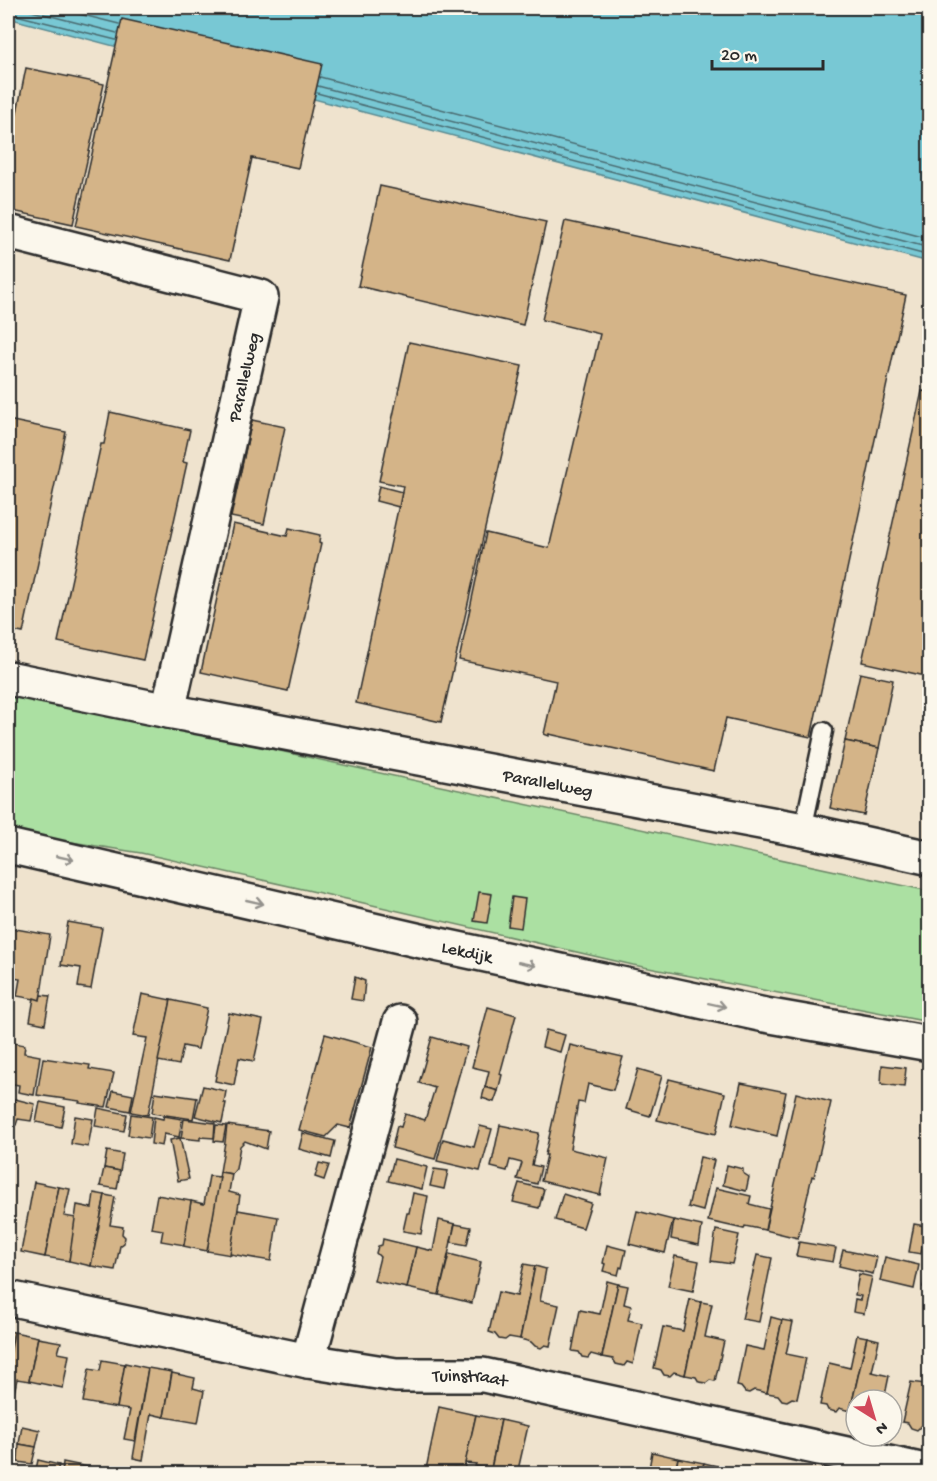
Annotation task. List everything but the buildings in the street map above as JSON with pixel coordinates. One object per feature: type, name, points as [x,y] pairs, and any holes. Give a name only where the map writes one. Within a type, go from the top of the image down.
[{"type":"street","name":"Parallelweg","points":[[8,232],[261,297],[168,711]]},
{"type":"street","name":"Parallelweg","points":[[8,678],[168,711],[803,830],[930,858]]},
{"type":"street","name":"Lekdijk","points":[[8,846],[765,1016],[930,1044]]},
{"type":"street","points":[[308,1361],[400,1022]]},
{"type":"street","name":"Tuinstraat","points":[[8,1298],[308,1361],[396,1376],[483,1375],[930,1472]]},
{"type":"lane","points":[[803,830],[824,731]]},
{"type":"green space","points":[[8,691],[929,891],[929,1022],[633,965],[141,853],[8,832]]},
{"type":"water","points":[[8,8],[929,8],[929,262],[8,18]]}]
